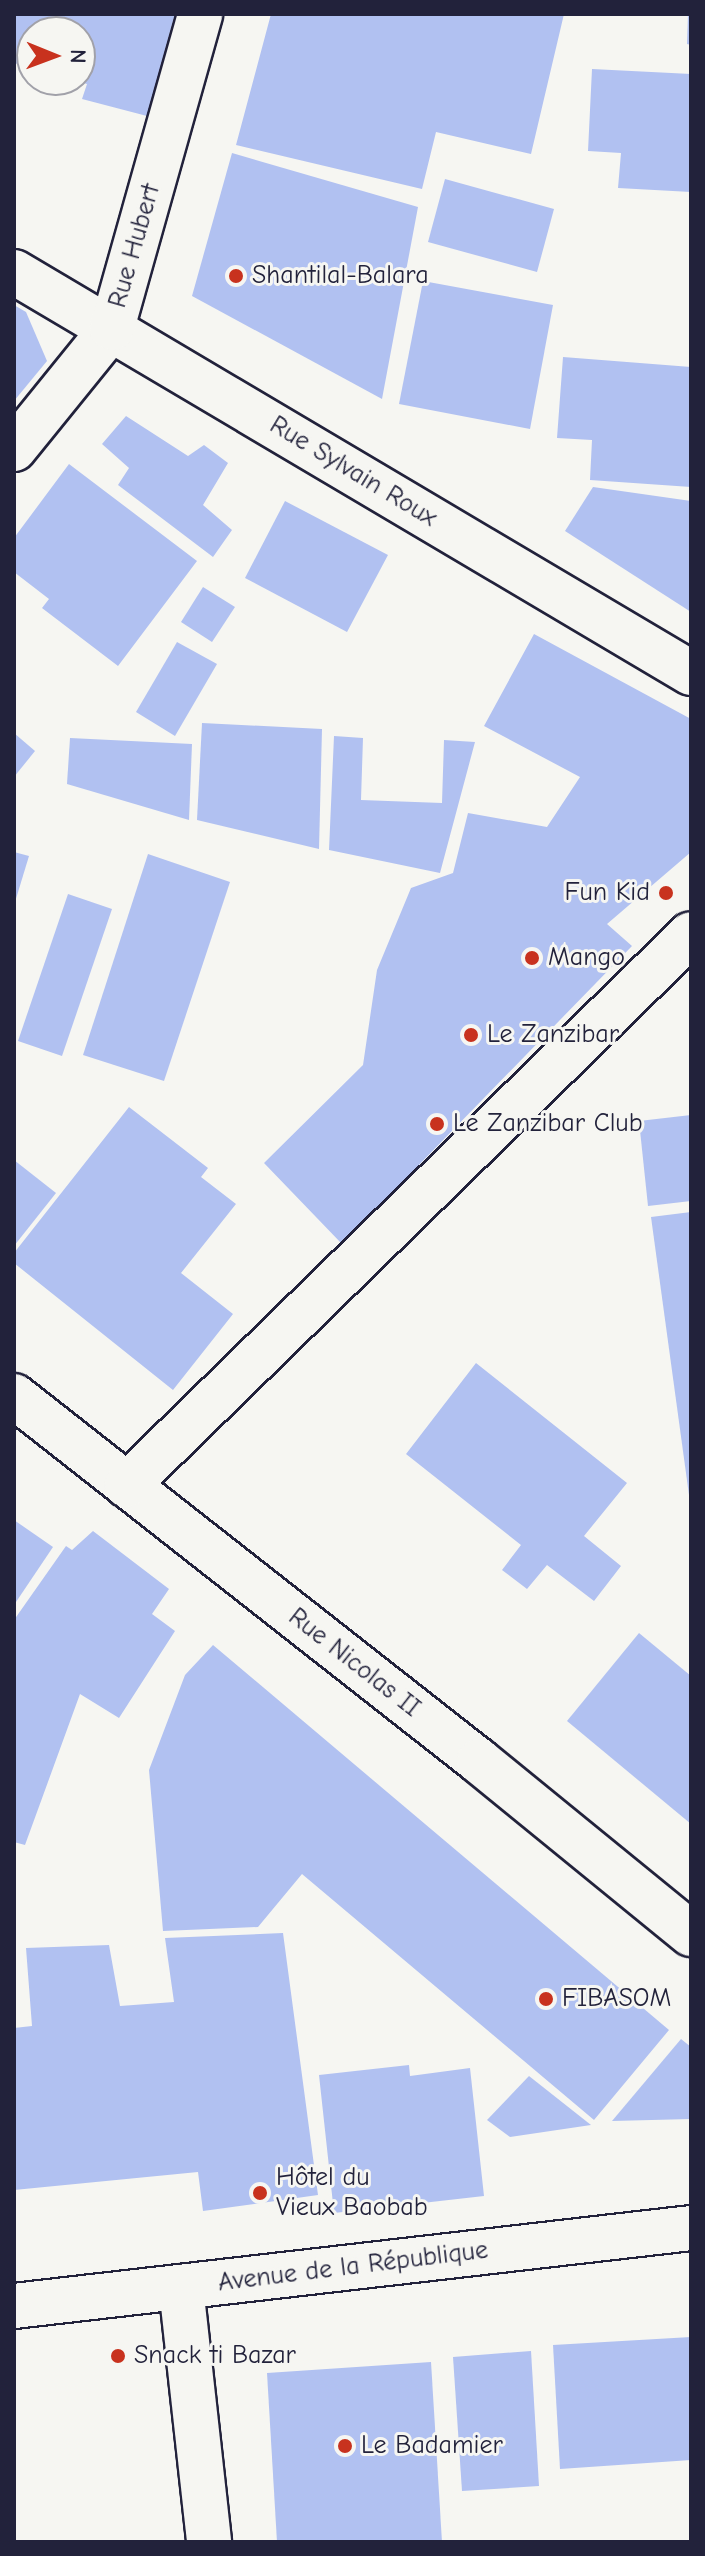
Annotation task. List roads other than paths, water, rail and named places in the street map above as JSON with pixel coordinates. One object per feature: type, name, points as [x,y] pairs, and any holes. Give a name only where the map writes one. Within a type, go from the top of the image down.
[{"type":"street","name":"Rue Hubert","points":[[14,449],[112,328],[200,14]]},
{"type":"street","name":"Rue Sylvain Roux","points":[[14,272],[691,673]]},
{"type":"street","points":[[127,1485],[691,934]]},
{"type":"street","name":"Rue Nicolas II","points":[[14,1396],[479,1761],[691,1934]]},
{"type":"street","name":"Avenue de la République","points":[[14,2306],[691,2228]]},
{"type":"street","points":[[181,2287],[209,2542]]},
{"type":"place","name":"Shantilal-Balara","points":[[236,276]]},
{"type":"place","name":"Fun Kid","points":[[666,893]]},
{"type":"place","name":"Mango","points":[[532,958]]},
{"type":"place","name":"Le Zanzibar","points":[[471,1035]]},
{"type":"place","name":"Le Zanzibar Club","points":[[437,1124]]},
{"type":"place","name":"FIBASOM","points":[[546,1999]]},
{"type":"place","name":"Hôtel du Vieux Baobab","points":[[260,2193]]},
{"type":"place","name":"Snack ti Bazar","points":[[118,2356]]},
{"type":"place","name":"Le Badamier","points":[[345,2446]]}]
